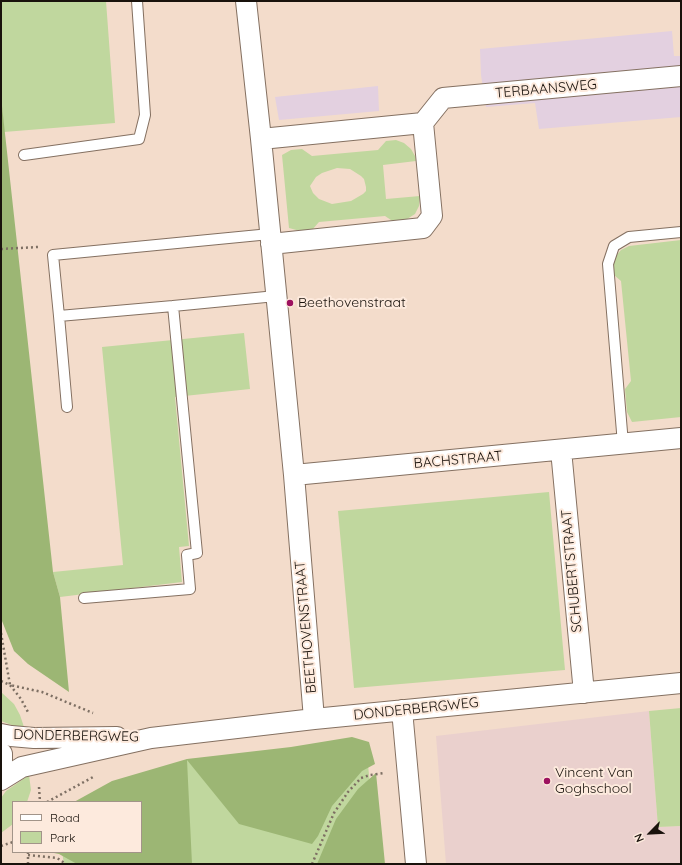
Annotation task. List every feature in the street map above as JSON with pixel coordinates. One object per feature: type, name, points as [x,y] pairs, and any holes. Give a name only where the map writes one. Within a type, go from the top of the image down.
[{"type":"main road","points":[[1,754],[1,769]]},
{"type":"street","name":"BEETHOVENSTRAAT","points":[[246,1],[294,475],[314,719]]},
{"type":"street","name":"TERBAANSWEG","points":[[423,123],[443,98],[681,76]]},
{"type":"street","points":[[261,139],[423,123],[432,216],[423,228],[271,239]]},
{"type":"street","name":"BACHSTRAAT","points":[[294,475],[681,438]]},
{"type":"street","name":"SCHUBERTSTRAAT","points":[[561,450],[584,693]]},
{"type":"street","name":"DONDERBERGWEG","points":[[1,780],[22,767],[150,738],[314,719],[681,683]]},
{"type":"street","points":[[402,710],[416,864]]},
{"type":"street","name":"DONDERBERGWEG","points":[[1,734],[34,738],[150,738]]},
{"type":"lane","points":[[24,155],[139,139],[145,115],[137,1]]},
{"type":"lane","points":[[623,444],[608,264],[614,246],[629,237],[681,232]]},
{"type":"lane","points":[[67,407],[53,255],[271,239]]},
{"type":"lane","points":[[59,316],[276,296]]},
{"type":"lane","points":[[84,598],[190,589],[187,555],[197,552],[173,306]]},
{"type":"path","points":[[1,249],[46,246],[53,255]]},
{"type":"path","points":[[1,634],[10,685],[42,692],[100,716]]},
{"type":"path","points":[[312,864],[334,813],[348,792],[362,778],[370,775],[408,770]]},
{"type":"path","points":[[1,846],[12,842]]},
{"type":"path","points":[[28,864],[28,854],[57,858],[66,864]]},
{"type":"shaded area","points":[[672,31],[674,56],[681,56],[681,117],[539,129],[535,103],[486,107],[481,75],[480,49]]},
{"type":"shaded area","points":[[378,86],[379,111],[279,120],[275,97]]},
{"type":"shaded area","name":"Vincent Van Goghschool","points":[[649,711],[658,827],[681,826],[681,864],[446,864],[436,736]]},
{"type":"green space","points":[[1,1],[106,1],[115,123],[4,132],[1,97]]},
{"type":"green space","points":[[1,97],[53,572],[60,597],[69,692],[28,664],[14,651],[2,621]]},
{"type":"green space","points":[[396,140],[404,143],[411,149],[416,161],[383,165],[386,199],[420,196],[419,206],[415,214],[404,221],[394,222],[385,216],[319,222],[312,230],[300,231],[289,228],[282,155],[291,150],[302,149],[312,156],[378,150],[386,141]],"holes":[[[337,168],[350,169],[364,179],[366,191],[363,194],[351,201],[332,204],[319,199],[313,193],[310,186],[316,177],[322,173]]]},
{"type":"green space","points":[[681,240],[681,417],[632,422],[627,412],[625,389],[631,381],[621,281],[614,275],[612,266],[615,257],[621,250],[629,246]]},
{"type":"green space","points":[[244,333],[250,389],[175,397],[189,546],[179,547],[182,582],[60,597],[53,572],[123,565],[102,347]]},
{"type":"green space","points":[[549,492],[565,670],[354,688],[338,511]]},
{"type":"green space","points":[[1,692],[14,704],[20,715],[25,730],[1,721]]},
{"type":"green space","points":[[681,708],[681,826],[658,827],[649,711]]},
{"type":"green space","points":[[352,737],[369,742],[375,764],[362,771],[332,806],[318,836],[312,844],[239,824],[187,760],[192,864],[77,864],[59,854],[54,853],[142,853],[142,801],[76,801],[112,781],[187,759],[291,747]]},
{"type":"green space","points":[[367,755],[378,864],[64,864],[62,853],[142,853],[142,801],[187,759]]},
{"type":"green space","points":[[376,773],[385,864],[317,864],[336,819],[358,789]]},
{"type":"green space","points":[[29,775],[31,790],[27,801],[12,801],[12,825],[1,833],[1,798],[6,791]]},
{"type":"place","name":"Beethovenstraat","points":[[290,303]]},
{"type":"place","name":"Vincent Van Goghschool","points":[[547,781]]}]
